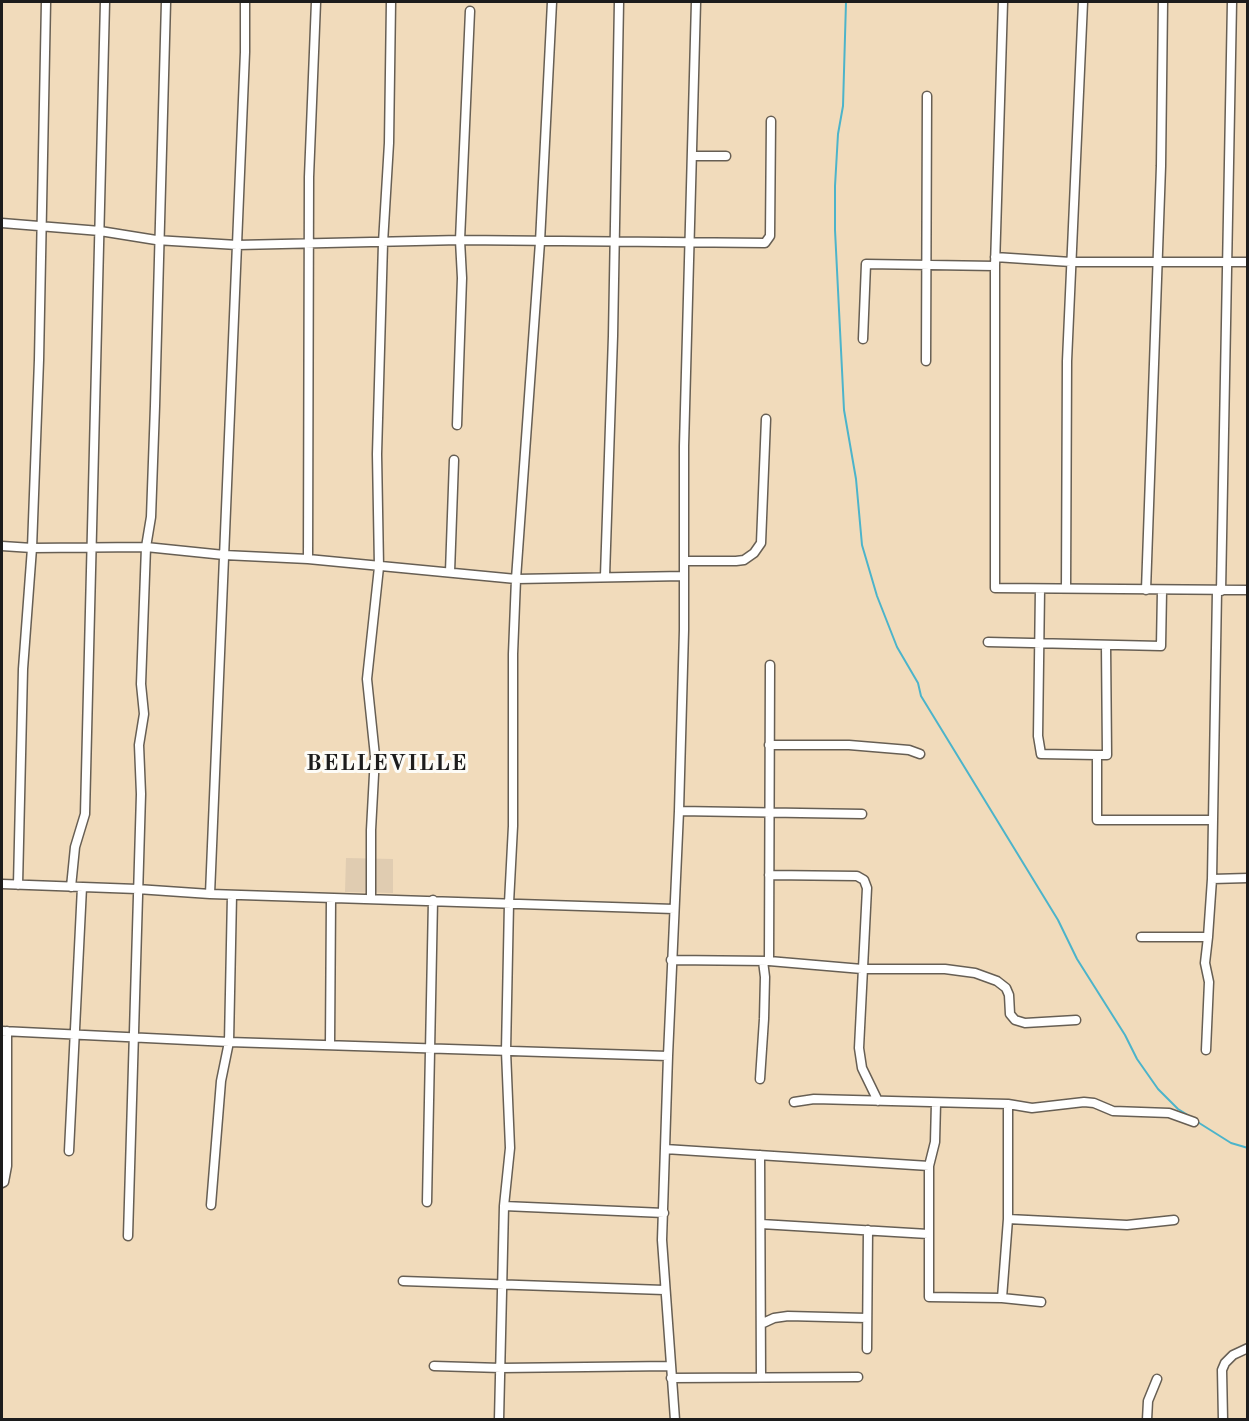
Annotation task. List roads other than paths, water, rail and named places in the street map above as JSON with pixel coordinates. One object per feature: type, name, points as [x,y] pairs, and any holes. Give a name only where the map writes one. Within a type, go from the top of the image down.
[{"type":"street","points":[[18,885],[23,669],[32,548],[46,2]]},
{"type":"street","points":[[71,887],[75,848],[85,814],[105,2]]},
{"type":"street","points":[[129,1236],[141,794],[139,744],[144,714],[141,684],[146,547],[151,517],[166,2]]},
{"type":"street","points":[[210,894],[245,2]]},
{"type":"street","points":[[308,559],[309,177],[316,2]]},
{"type":"street","points":[[371,898],[370,830],[375,756],[367,679],[379,567],[377,454],[383,243],[389,142],[391,2]]},
{"type":"street","points":[[499,1419],[504,1284],[504,1206],[510,1148],[506,1051],[513,826],[512,723],[516,579],[540,242],[552,2]]},
{"type":"street","points":[[604,576],[613,336],[620,2]]},
{"type":"street","points":[[675,1419],[662,1240],[671,960],[679,811],[685,561],[684,446],[696,2]]},
{"type":"street","points":[[1003,2],[995,261],[995,588],[1248,590]]},
{"type":"street","points":[[1066,588],[1067,361],[1083,2]]},
{"type":"street","points":[[1146,590],[1161,153],[1163,2]]},
{"type":"street","points":[[1206,1050],[1209,982],[1205,963],[1212,879],[1232,2]]},
{"type":"street","points":[[457,425],[462,289],[460,240],[470,11]]},
{"type":"street","points":[[926,361],[927,96]]},
{"type":"street","points":[[2,223],[100,231],[159,240],[237,245],[460,240],[765,243],[770,236],[771,121]]},
{"type":"street","points":[[692,156],[726,156]]},
{"type":"street","points":[[863,339],[866,264],[995,261],[1248,262]]},
{"type":"street","points":[[685,561],[744,560],[754,553],[761,543],[766,419]]},
{"type":"street","points":[[450,572],[454,460]]},
{"type":"street","points":[[2,546],[146,547],[224,555],[308,559],[516,579],[684,576]]},
{"type":"street","points":[[1040,589],[1038,736],[1041,754],[1107,755],[1106,645]]},
{"type":"street","points":[[988,642],[1161,646],[1162,591]]},
{"type":"street","points":[[759,1079],[769,875],[770,665]]},
{"type":"street","points":[[768,745],[849,745],[909,750],[920,754]]},
{"type":"street","points":[[1097,755],[1097,820],[1213,820]]},
{"type":"street","points":[[679,811],[862,814]]},
{"type":"street","points":[[769,875],[857,876],[864,880],[867,888],[859,1048],[862,1068],[878,1101]]},
{"type":"street","points":[[1212,879],[1248,878]]},
{"type":"street","points":[[2,884],[332,899],[371,898],[674,909]]},
{"type":"street","points":[[69,1150],[82,887]]},
{"type":"street","points":[[211,1205],[221,1081],[229,1042],[232,895]]},
{"type":"street","points":[[330,1044],[332,899]]},
{"type":"street","points":[[427,1202],[433,900]]},
{"type":"street","points":[[1142,937],[1208,937]]},
{"type":"street","points":[[671,960],[766,961],[862,969],[945,969],[975,973],[998,981],[1006,988],[1009,995],[1010,1014],[1015,1020],[1025,1023],[1076,1020]]},
{"type":"street","points":[[2,1183],[7,1166],[4,1031],[229,1042],[668,1056]]},
{"type":"street","points":[[794,1102],[814,1099],[1008,1104],[1032,1108],[1083,1102],[1094,1103],[1113,1111],[1169,1113],[1194,1122]]},
{"type":"street","points":[[936,1103],[935,1142],[929,1166],[929,1297],[1002,1298],[1041,1302]]},
{"type":"street","points":[[1002,1298],[1008,1219],[1008,1104]]},
{"type":"street","points":[[665,1149],[929,1166]]},
{"type":"street","points":[[759,1155],[761,1376]]},
{"type":"street","points":[[504,1206],[664,1213]]},
{"type":"street","points":[[1008,1219],[1128,1225],[1174,1220]]},
{"type":"street","points":[[761,1224],[928,1234]]},
{"type":"street","points":[[867,1349],[868,1230]]},
{"type":"street","points":[[403,1281],[664,1290]]},
{"type":"street","points":[[761,1324],[774,1318],[788,1316],[867,1318]]},
{"type":"street","points":[[1223,1419],[1222,1370],[1233,1355],[1248,1348]]},
{"type":"street","points":[[434,1366],[501,1368],[671,1366]]},
{"type":"street","points":[[671,1378],[858,1377]]},
{"type":"street","points":[[1147,1419],[1148,1401],[1157,1379]]},
{"type":"waterway","points":[[846,2],[843,106],[838,134],[835,186],[844,410],[856,479],[862,545],[877,596],[897,647],[918,683],[921,696],[1058,920],[1077,959],[1125,1035],[1137,1059],[1158,1089],[1178,1109],[1191,1117]]},
{"type":"waterway","points":[[1196,1121],[1231,1143],[1248,1148]]},
{"type":"district","name":"BELLEVILLE","points":[[387,764]]}]
